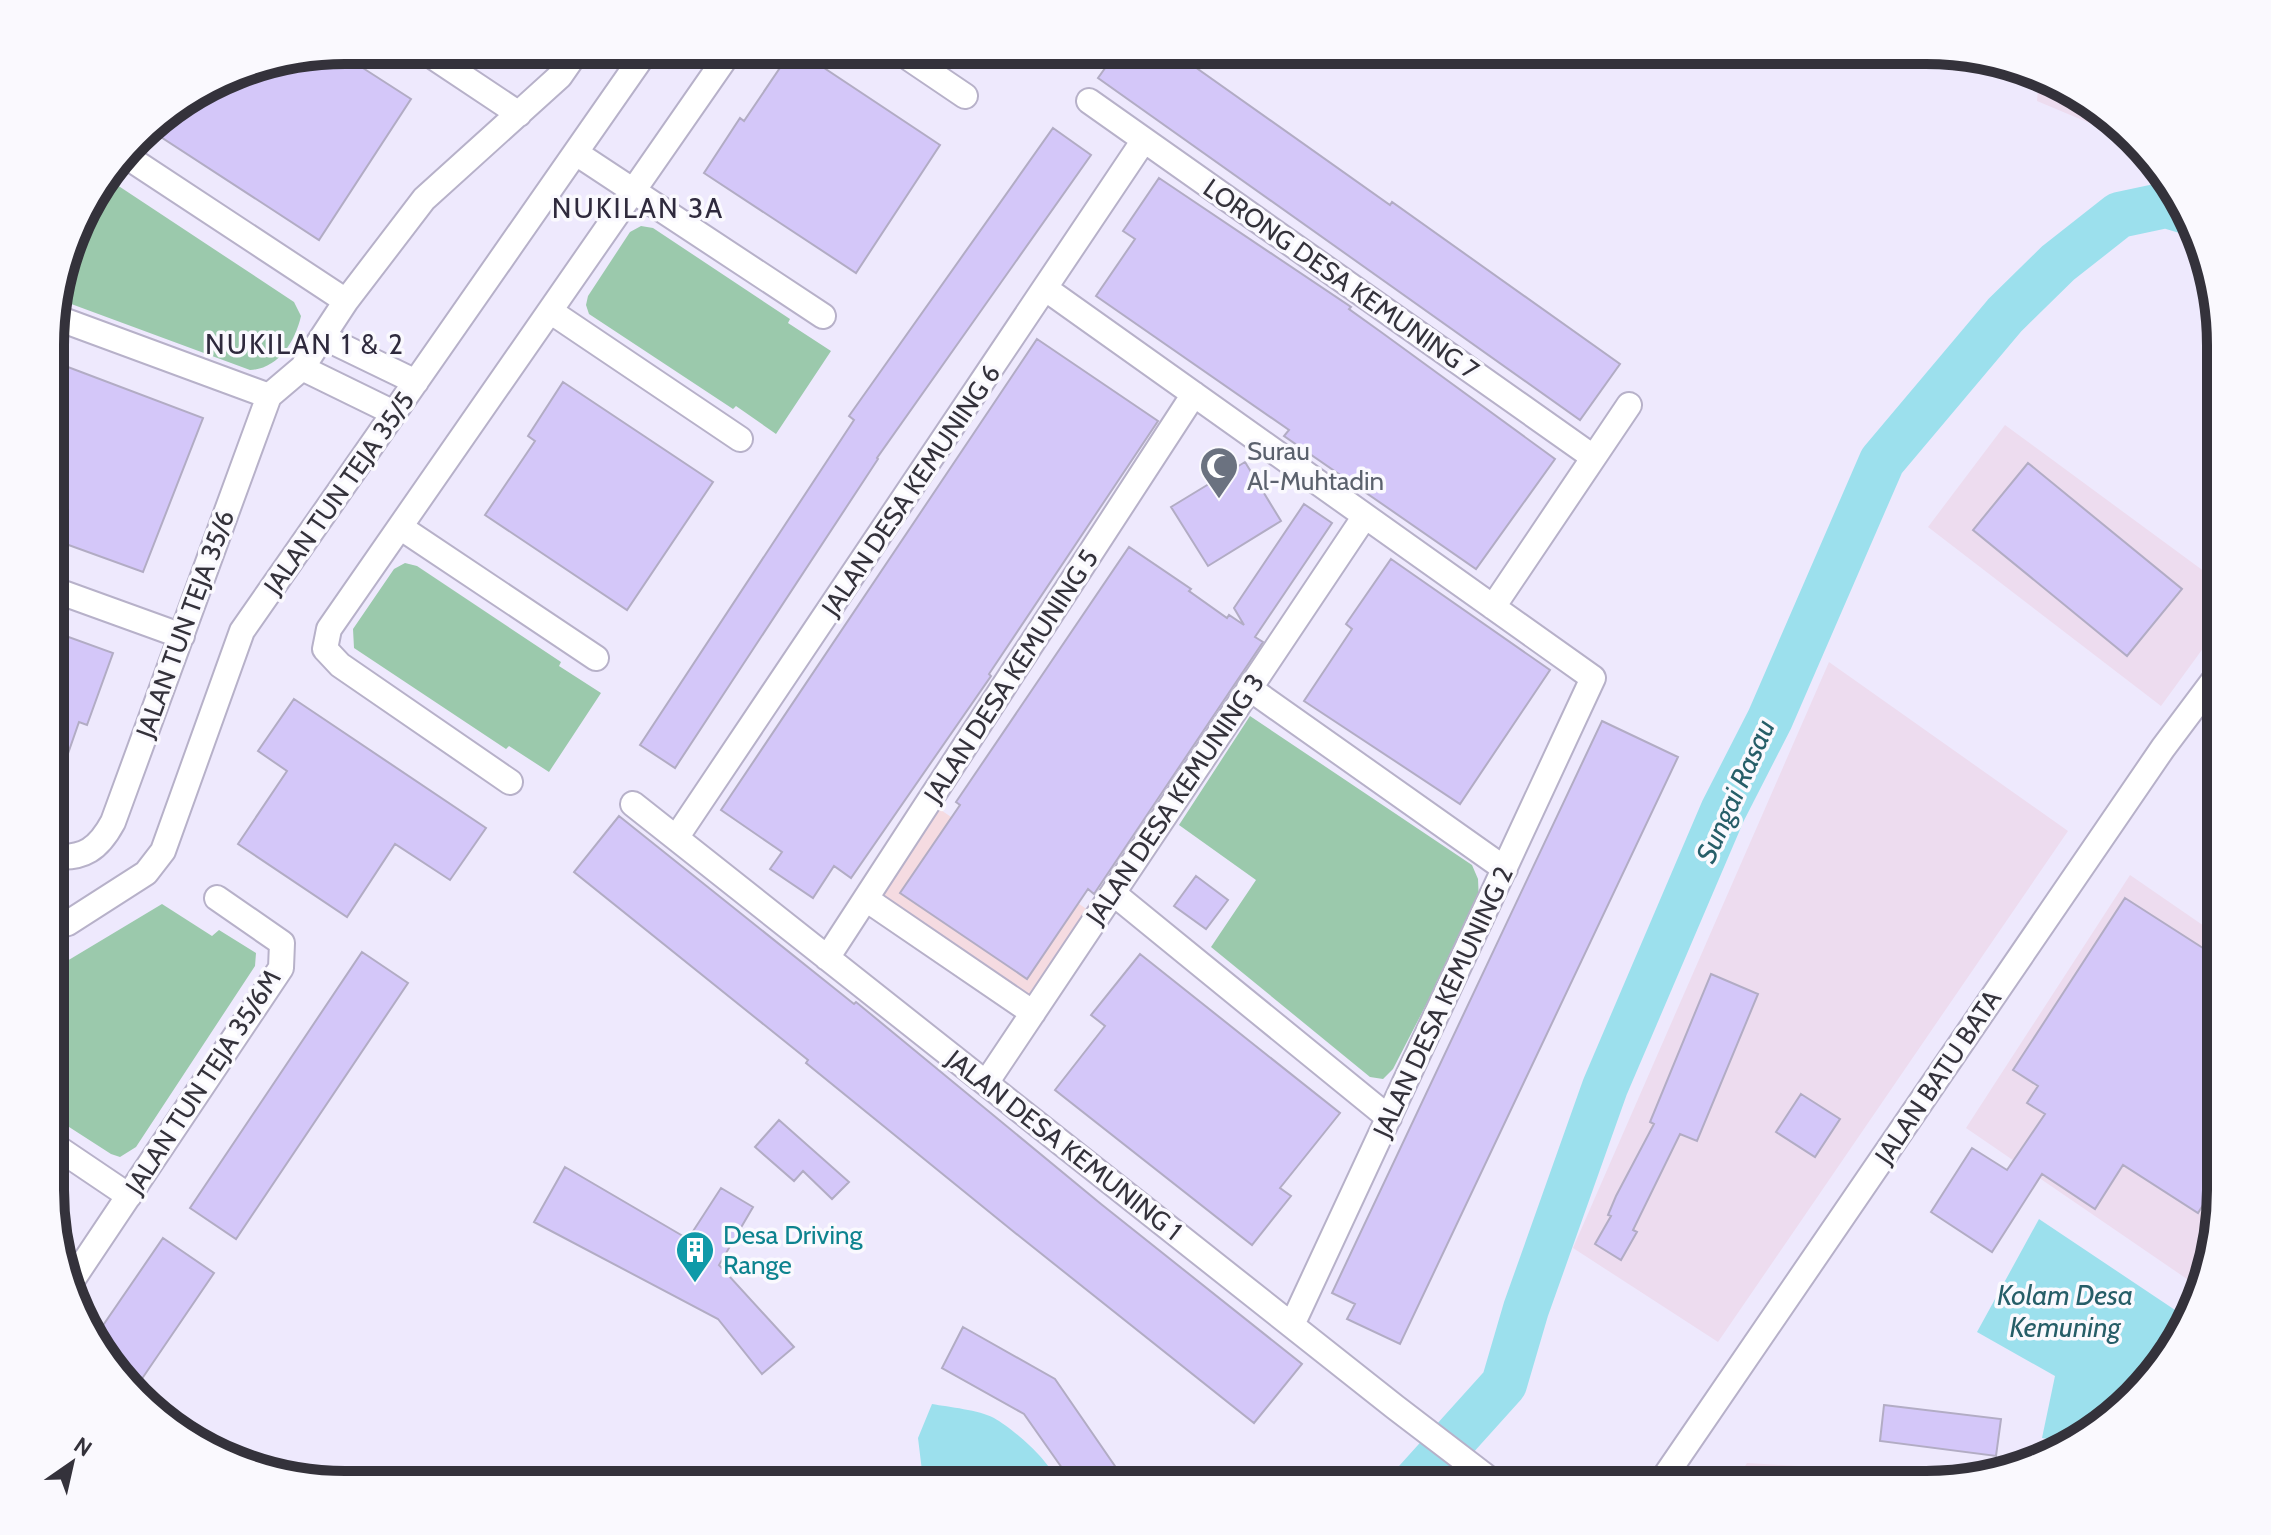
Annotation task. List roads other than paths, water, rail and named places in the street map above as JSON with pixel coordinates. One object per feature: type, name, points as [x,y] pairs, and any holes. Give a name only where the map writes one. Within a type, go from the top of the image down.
[{"type":"street","points":[[445,65],[519,114]]},
{"type":"street","name":"JALAN TUN TEJA 35/6","points":[[64,856],[83,855],[102,843],[113,822],[269,396],[302,368],[346,301],[424,199],[560,76],[568,65]]},
{"type":"street","name":"JALAN TUN TEJA 35/5","points":[[64,924],[146,873],[163,851],[242,631],[637,65]]},
{"type":"street","points":[[510,782],[340,665],[325,649],[329,629],[721,65]]},
{"type":"street","points":[[919,65],[965,96]]},
{"type":"street","name":"LORONG DESA KEMUNING 7","points":[[1089,101],[1593,457]]},
{"type":"street","name":"JALAN DESA KEMUNING 6","points":[[676,838],[1144,140]]},
{"type":"street","points":[[576,153],[823,316]]},
{"type":"street","points":[[133,161],[346,301]]},
{"type":"street","points":[[1046,289],[1493,607],[1629,405]]},
{"type":"street","points":[[550,311],[740,439]]},
{"type":"street","points":[[65,321],[269,396]]},
{"type":"street","points":[[323,337],[416,382]]},
{"type":"street","points":[[302,368],[394,413]]},
{"type":"street","name":"JALAN DESA KEMUNING 5","points":[[827,958],[1194,394]]},
{"type":"street","name":"JALAN DESA KEMUNING 3","points":[[986,1083],[1365,516]]},
{"type":"street","points":[[400,527],[596,658]]},
{"type":"street","points":[[64,593],[182,636]]},
{"type":"street","name":"JALAN DESA KEMUNING 2","points":[[1292,1325],[1593,678],[1493,607]]},
{"type":"street","points":[[1249,688],[1505,869]]},
{"type":"street","name":"JALAN BATU BATA","points":[[1669,1470],[2163,748],[2206,690]]},
{"type":"street","name":"JALAN DESA KEMUNING 1","points":[[633,804],[1478,1470]]},
{"type":"street","points":[[1113,893],[1389,1118]]},
{"type":"street","name":"JALAN TUN TEJA 35/6M","points":[[77,1273],[281,968],[282,943],[217,898]]},
{"type":"street","points":[[866,899],[1033,1013]]},
{"type":"street","points":[[64,1152],[129,1196]]},
{"type":"water","name":"Kolam Desa Kemuning","points":[[2039,1219],[2179,1312],[2160,1346],[2125,1389],[2082,1424],[2053,1440],[2042,1438],[2055,1376],[1977,1332]]},
{"type":"water","points":[[932,1404],[964,1409],[1002,1423],[1041,1457],[1051,1471],[922,1471],[918,1438]]},
{"type":"waterway","name":"Sungai Rasau","points":[[1426,1470],[1504,1384],[1526,1309],[1605,1087],[1723,811],[1770,719],[1882,461],[2005,315],[2058,263],[2119,215],[2170,206]]},
{"type":"place","name":"Surau Al-Muhtadin","points":[[1219,500]]},
{"type":"place","name":"Desa Driving Range","points":[[695,1284]]},
{"type":"district","name":"NUKILAN 3A","points":[[638,208]]},
{"type":"district","name":"NUKILAN 1 & 2","points":[[305,344]]}]
